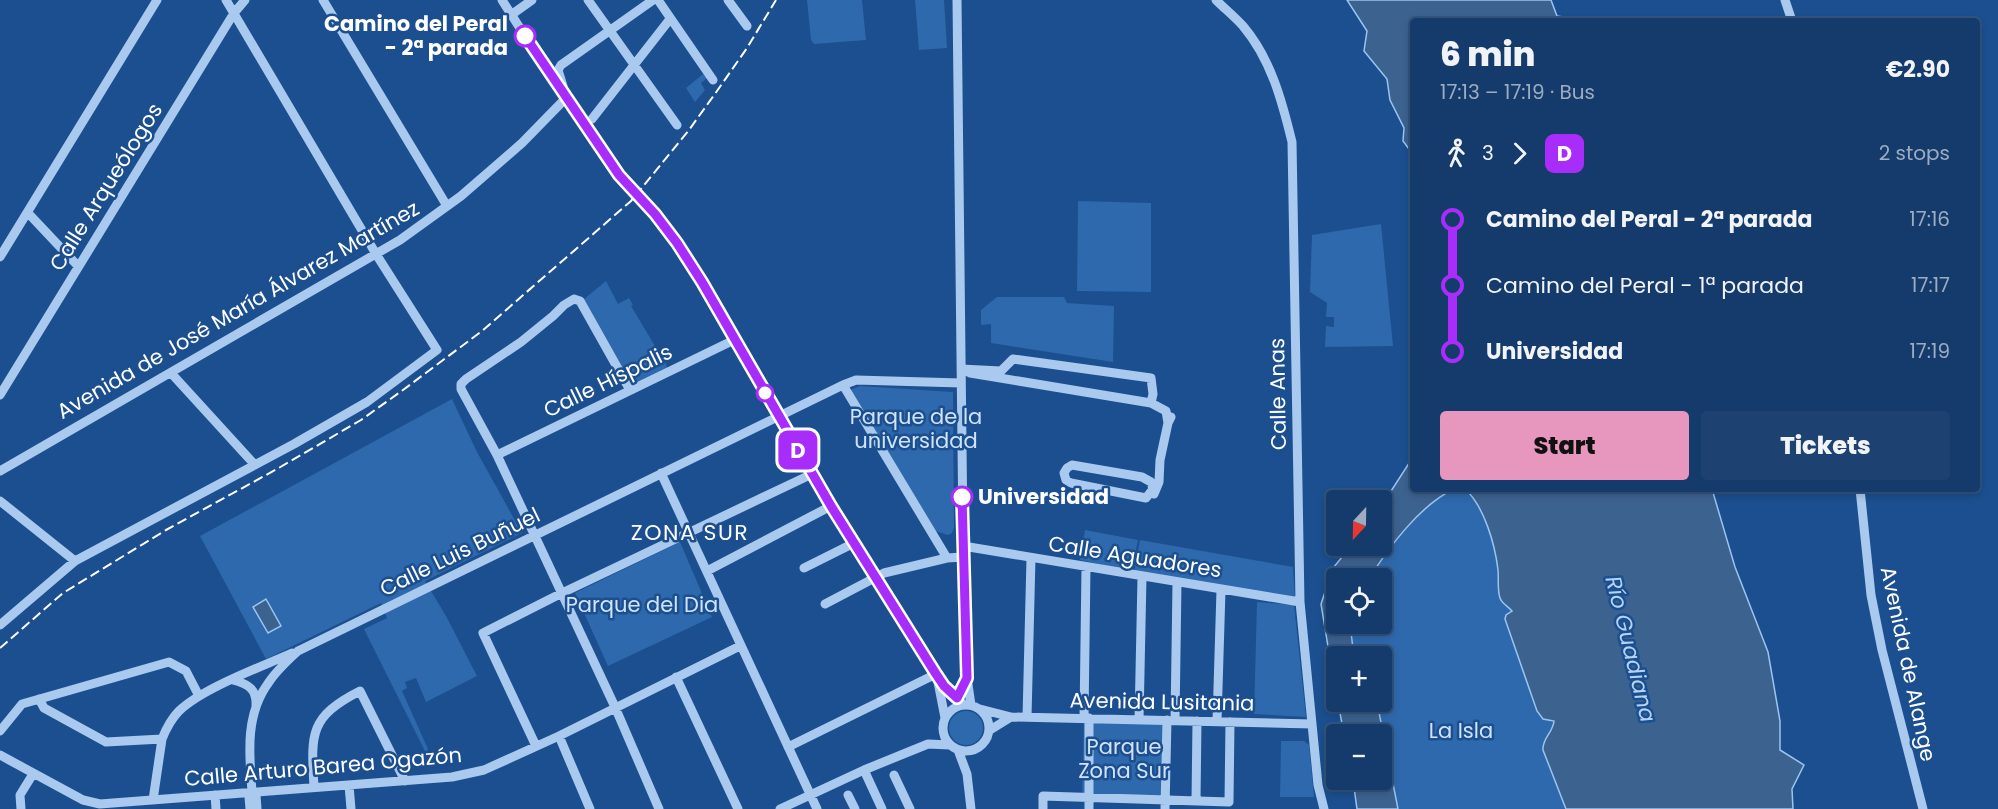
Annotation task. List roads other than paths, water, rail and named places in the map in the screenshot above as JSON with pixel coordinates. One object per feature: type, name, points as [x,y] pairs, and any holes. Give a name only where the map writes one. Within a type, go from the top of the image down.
[{"type":"street","points":[[0,257],[157,0]]},
{"type":"street","points":[[0,626],[75,561],[367,402],[437,350],[376,254],[226,0]]},
{"type":"street","name":"Calle Arqueólogos","points":[[0,395],[234,13],[245,0]]},
{"type":"street","points":[[322,0],[447,206]]},
{"type":"street","points":[[502,0],[619,175],[655,214],[677,243],[702,282],[831,506],[944,686],[965,705],[988,718],[990,730],[986,742],[976,750],[970,752],[928,744]]},
{"type":"street","points":[[511,15],[532,0]]},
{"type":"street","points":[[588,0],[676,126]]},
{"type":"street","points":[[563,94],[558,70],[561,65],[653,0]]},
{"type":"street","points":[[658,0],[713,80]]},
{"type":"street","points":[[728,0],[747,26]]},
{"type":"street","points":[[780,809],[864,770],[928,744],[944,723],[965,705],[967,678],[963,557],[957,0]]},
{"type":"street","name":"Calle Anas","points":[[1216,0],[1243,27],[1267,64],[1281,97],[1292,142],[1300,602],[1318,785],[1324,809]]},
{"type":"street","points":[[1785,0],[1791,18]]},
{"type":"street","points":[[592,119],[670,19]]},
{"type":"street","name":"Avenida de José María Álvarez Martínez","points":[[0,471],[400,240],[447,206],[522,143],[563,94]]},
{"type":"street","points":[[28,213],[78,266]]},
{"type":"street","points":[[630,390],[580,301],[574,299],[564,304],[521,342],[461,384],[461,389],[497,454],[615,707],[658,809]]},
{"type":"street","name":"Calle Híspalis","points":[[497,454],[734,340]]},
{"type":"street","points":[[961,369],[1001,370],[1013,359],[1151,378],[1152,399]]},
{"type":"street","points":[[1005,367],[1004,372],[1008,379]]},
{"type":"street","points":[[961,369],[970,373],[1008,379],[1152,399],[1166,411],[1168,423],[1160,460],[1161,469],[1157,491],[1146,498],[1071,483],[1066,480],[1064,473],[1072,465],[1145,478],[1151,482],[1154,489],[1149,496]]},
{"type":"street","points":[[171,373],[255,465]]},
{"type":"street","name":"Calle Luis Buñuel","points":[[252,792],[249,742],[256,707],[268,683],[298,651],[843,385],[856,380],[961,383]]},
{"type":"street","points":[[843,385],[947,558]]},
{"type":"street","points":[[1145,478],[1160,460]]},
{"type":"street","points":[[662,473],[817,809]]},
{"type":"street","points":[[536,746],[483,633],[812,474]]},
{"type":"street","name":"Avenida de Alange","points":[[1860,492],[1873,606],[1923,809]]},
{"type":"street","points":[[0,501],[75,561]]},
{"type":"street","points":[[707,571],[831,506]]},
{"type":"street","points":[[804,568],[854,543]]},
{"type":"street","name":"Calle Aguadores","points":[[963,546],[1300,602]]},
{"type":"street","points":[[825,604],[884,573],[947,558],[963,557]]},
{"type":"street","points":[[1027,717],[1031,558]]},
{"type":"street","points":[[1086,567],[1089,809]]},
{"type":"street","points":[[1139,720],[1142,577]]},
{"type":"street","points":[[1165,804],[1177,583]]},
{"type":"street","points":[[1217,722],[1221,590]]},
{"type":"street","name":"Calle Arturo Barea Ogazón","points":[[0,755],[83,800],[100,804],[452,777],[484,770],[559,736],[740,646]]},
{"type":"street","points":[[153,800],[162,739],[178,711],[199,696],[298,651]]},
{"type":"street","points":[[0,731],[22,704],[169,662],[186,670],[199,696]]},
{"type":"street","points":[[936,674],[944,736],[954,748],[967,774]]},
{"type":"street","points":[[788,747],[936,674]]},
{"type":"street","points":[[676,677],[738,809]]},
{"type":"street","points":[[965,705],[967,678]]},
{"type":"street","points":[[233,680],[246,684],[253,690],[256,707]]},
{"type":"street","points":[[314,787],[312,745],[319,720],[338,702],[360,691],[405,781]]},
{"type":"street","points":[[39,699],[44,708],[106,742],[162,739]]},
{"type":"street","name":"Avenida Lusitania","points":[[965,705],[1011,717],[1312,724]]},
{"type":"street","points":[[990,730],[1011,717]]},
{"type":"street","points":[[1196,801],[1197,721]]},
{"type":"street","points":[[1043,809],[1043,796],[1136,798],[1165,804],[1196,801],[1229,802],[1230,722]]},
{"type":"street","points":[[559,736],[590,809]]},
{"type":"street","points":[[971,809],[967,774],[969,763],[976,750]]},
{"type":"street","points":[[864,770],[882,809]]},
{"type":"street","points":[[21,809],[20,795],[33,774]]},
{"type":"street","points":[[894,774],[910,809]]},
{"type":"street","points":[[350,785],[351,809]]},
{"type":"street","points":[[250,809],[249,797],[252,792],[256,795],[257,809]]},
{"type":"street","points":[[215,795],[216,809]]},
{"type":"street","points":[[848,795],[855,809]]},
{"type":"street","points":[[1136,798],[1136,809]]},
{"type":"water","points":[[1347,0],[1551,0],[1557,16],[1569,18],[1410,18],[1410,150],[1403,141],[1404,128],[1390,100],[1387,79],[1364,51],[1367,31]]},
{"type":"water","points":[[1410,462],[1410,492],[1448,492],[1417,516],[1392,545],[1392,490]]},
{"type":"water","name":"Río Guadiana","points":[[1468,492],[1713,492],[1735,567],[1768,652],[1780,721],[1780,750],[1804,765],[1792,789],[1793,809],[1566,809],[1543,750],[1544,742],[1554,721],[1543,719],[1537,711],[1505,619],[1506,615],[1512,611],[1500,598],[1498,570],[1491,537],[1483,515]]},
{"type":"water","points":[[1343,556],[1385,556],[1376,568],[1333,568]]},
{"type":"water","points":[[1326,589],[1326,634],[1351,634],[1353,646],[1328,646],[1321,604]]},
{"type":"water","points":[[266,599],[281,626],[268,633],[253,607]]},
{"type":"water","points":[[1340,712],[1379,712],[1381,724],[1342,724]]},
{"type":"water","points":[[1392,778],[1398,809],[1357,809],[1354,790],[1392,790]]},
{"type":"railway","points":[[0,648],[63,593],[166,530],[361,420],[482,331],[631,201],[689,130],[747,48],[776,0]]},
{"type":"place","name":"Camino del Peral - 2ª parada","points":[[525,36]]},
{"type":"place","name":"Universidad","points":[[962,497]]},
{"type":"district","name":"ZONA SUR","points":[[690,532]]},
{"type":"park label","name":"Parque de la universidad","points":[[916,429]]},
{"type":"park label","name":"Parque del Dia","points":[[642,605]]},
{"type":"park label","name":"La Isla","points":[[1461,731]]},
{"type":"park label","name":"Parque Zona Sur","points":[[1124,759]]}]
